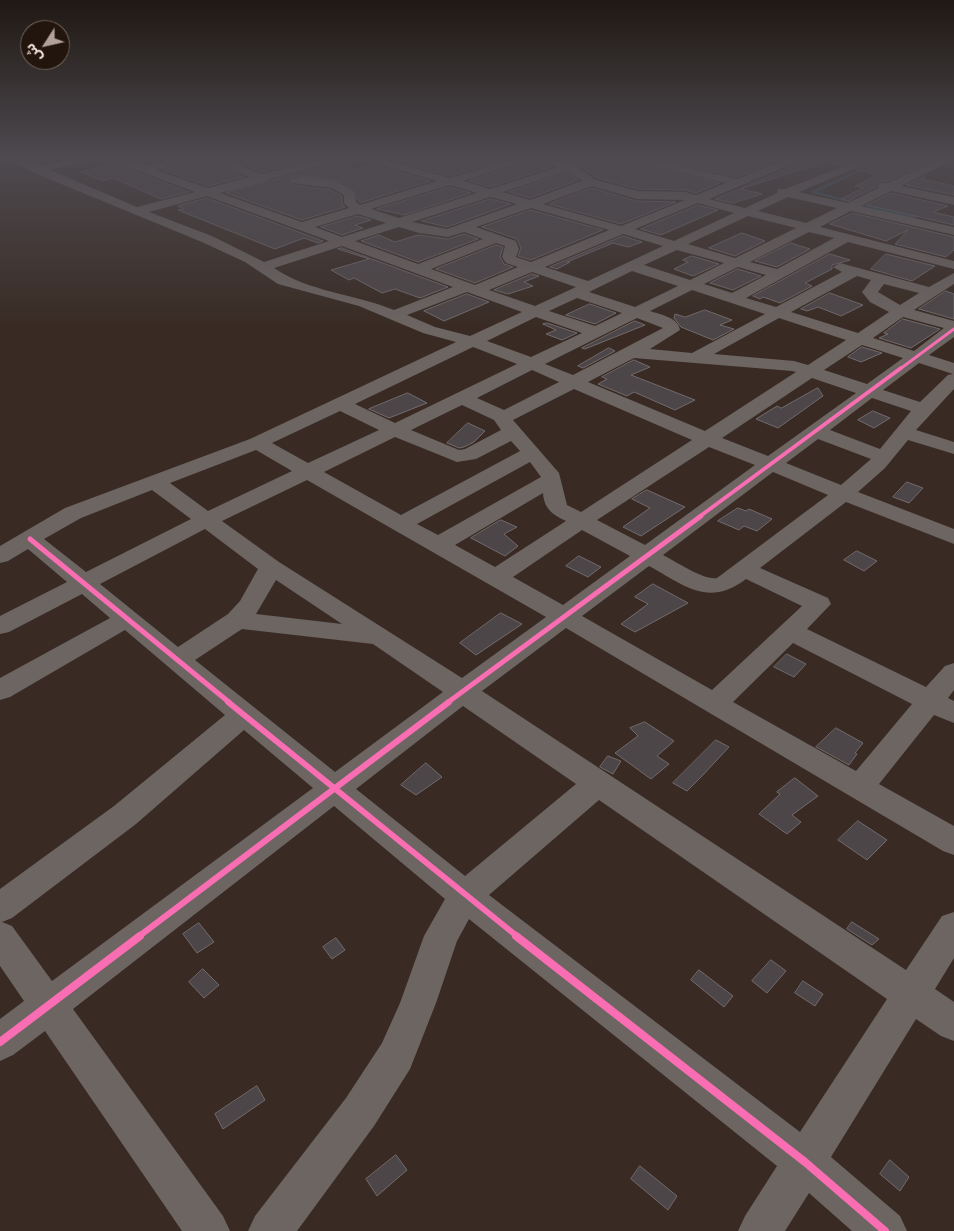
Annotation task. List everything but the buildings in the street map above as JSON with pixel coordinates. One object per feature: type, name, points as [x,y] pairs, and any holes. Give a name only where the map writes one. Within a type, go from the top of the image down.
[{"type":"street","points":[[151,215],[207,239],[262,267],[283,281],[303,288],[364,303],[429,330],[470,340],[530,362],[707,439],[954,537]]},
{"type":"street","points":[[274,215],[301,227],[534,312],[593,331]]},
{"type":"street","points":[[301,227],[337,215]]},
{"type":"street","points":[[375,215],[397,223],[438,232],[454,232],[498,215]]},
{"type":"street","points":[[262,267],[420,215]]},
{"type":"street","points":[[568,215],[777,274]]},
{"type":"street","points":[[394,315],[530,267],[656,215]]},
{"type":"street","points":[[0,556],[73,513],[257,443],[470,340],[743,215]]},
{"type":"street","points":[[758,215],[954,265]]},
{"type":"street","points":[[0,626],[206,520],[462,398],[530,362],[831,215]]},
{"type":"street","points":[[885,215],[954,232]]},
{"type":"street","points":[[341,404],[394,430],[453,455],[463,456],[576,381],[669,332],[672,326],[511,260],[509,257],[513,246],[498,238],[465,228]]},
{"type":"street","points":[[733,299],[847,237]]},
{"type":"street","points":[[417,269],[498,238]]},
{"type":"street","points":[[838,266],[877,245]]},
{"type":"street","points":[[809,257],[931,292]]},
{"type":"street","points":[[630,266],[954,369]]},
{"type":"street","points":[[693,360],[855,271]]},
{"type":"street","points":[[496,577],[954,277]]},
{"type":"street","points":[[882,278],[871,288],[872,296],[881,303],[954,328]]},
{"type":"street","points":[[0,1042],[462,692],[871,392],[954,328]]},
{"type":"street","points":[[631,353],[693,360],[776,364],[811,371],[923,409]]},
{"type":"street","points":[[462,398],[508,425],[552,479],[552,498],[560,509],[695,581],[712,587],[725,583],[843,494],[883,457],[923,409],[954,378]]},
{"type":"street","points":[[816,431],[883,457]]},
{"type":"street","points":[[904,432],[954,448]]},
{"type":"street","points":[[257,443],[496,577],[563,618],[954,842]]},
{"type":"street","points":[[400,524],[532,453]]},
{"type":"street","points":[[438,545],[552,479]]},
{"type":"street","points":[[155,482],[271,566],[379,636],[954,1023]]},
{"type":"street","points":[[30,539],[465,896],[805,1162],[886,1231]]},
{"type":"street","points":[[178,659],[238,620],[253,599],[271,566]]},
{"type":"street","points":[[714,704],[792,632],[819,604],[744,569]]},
{"type":"street","points":[[0,690],[128,618]]},
{"type":"street","points":[[238,620],[379,636]]},
{"type":"street","points":[[792,632],[942,707]]},
{"type":"street","points":[[859,788],[942,707],[954,672]]},
{"type":"street","points":[[0,908],[62,865],[128,814],[244,714]]},
{"type":"street","points":[[270,1231],[360,1112],[396,1056],[441,936],[465,896],[598,783]]},
{"type":"street","points":[[760,1231],[954,927]]},
{"type":"street","points":[[0,937],[208,1231]]},
{"type":"waterway","points":[[905,215],[915,218]]},
{"type":"cycle path","points":[[0,1042],[462,692],[954,329]]},
{"type":"cycle path","points":[[30,539],[465,896],[805,1162],[885,1231]]}]
